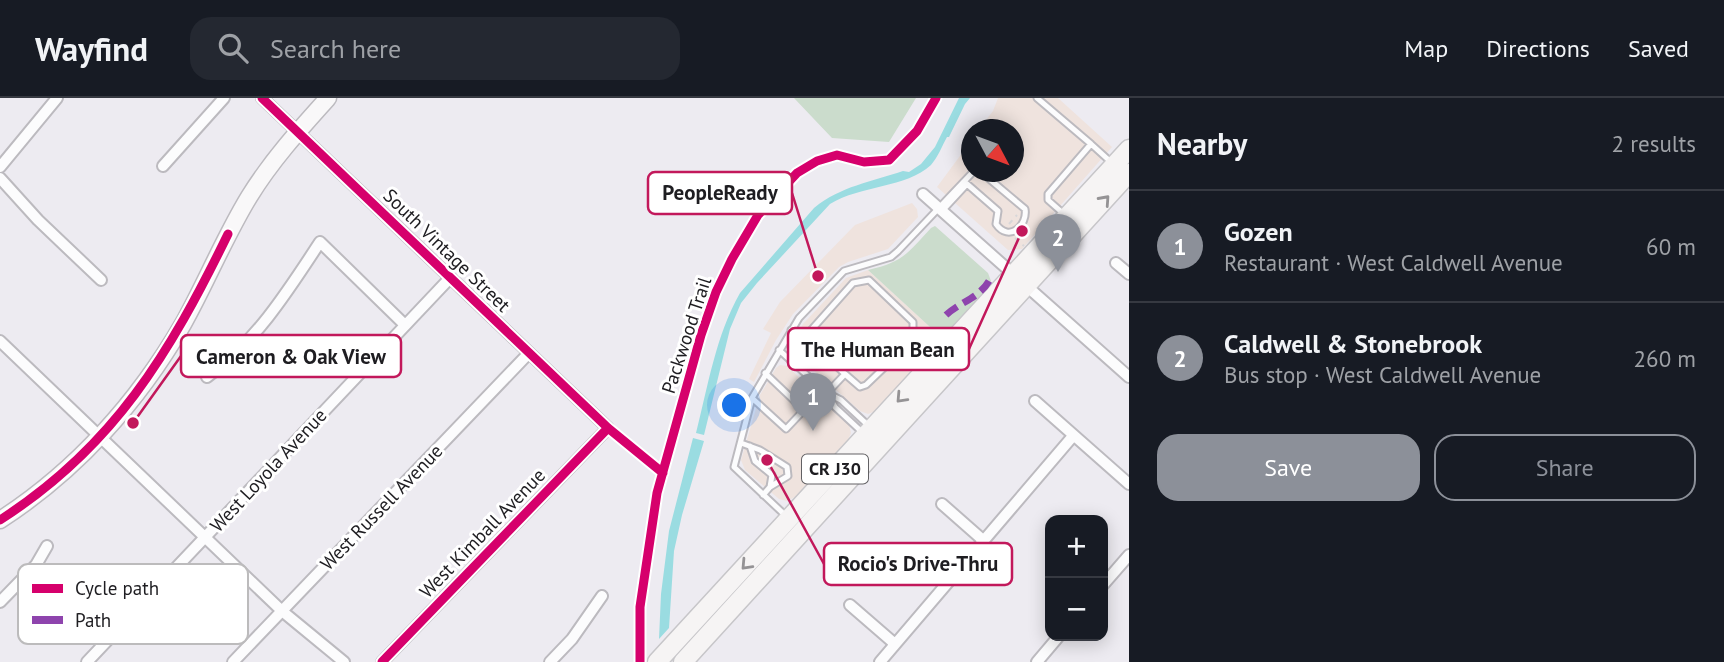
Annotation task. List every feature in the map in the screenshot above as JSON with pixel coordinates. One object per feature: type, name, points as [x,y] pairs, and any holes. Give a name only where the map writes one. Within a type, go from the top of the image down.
[{"type":"main road","name":"CR J30","points":[[683,662],[811,524],[1020,282],[1122,169],[1129,149]]},
{"type":"main road","name":"CR J30","points":[[657,662],[868,432],[1020,282],[1068,217],[1122,169]]},
{"type":"main road","points":[[811,524],[816,505],[868,447],[872,438],[868,432]]},
{"type":"street","points":[[0,167],[57,98]]},
{"type":"street","points":[[163,166],[224,98]]},
{"type":"street","name":"South Vintage Street","points":[[262,98],[608,428]]},
{"type":"street","points":[[0,520],[61,475],[100,437],[126,406],[183,324],[249,196],[328,98]]},
{"type":"street","points":[[0,178],[38,220],[101,279]]},
{"type":"street","points":[[923,194],[1129,377]]},
{"type":"street","points":[[207,377],[224,365],[261,325],[320,242],[404,325]]},
{"type":"street","points":[[1116,263],[1129,274]]},
{"type":"street","name":"West Loyola Avenue","points":[[180,564],[450,278]]},
{"type":"street","points":[[0,341],[233,564]]},
{"type":"street","name":"West Russell Avenue","points":[[233,662],[528,353]]},
{"type":"street","points":[[1035,401],[1129,484]]},
{"type":"street","name":"West Kimball Avenue","points":[[382,662],[608,428]]},
{"type":"street","points":[[880,662],[1073,436]]},
{"type":"street","points":[[942,504],[984,541]]},
{"type":"street","points":[[37,564],[47,546]]},
{"type":"street","points":[[1108,579],[1129,555]]},
{"type":"street","points":[[248,578],[282,611],[344,662]]},
{"type":"street","points":[[0,602],[18,584]]},
{"type":"street","points":[[550,662],[572,639],[602,596]]},
{"type":"street","points":[[850,605],[895,644]]},
{"type":"street","points":[[1045,658],[1056,641]]},
{"type":"street","name":"West Loyola Avenue","points":[[87,662],[104,644]]},
{"type":"lane","points":[[1037,98],[1122,169]]},
{"type":"lane","points":[[1068,217],[1048,200],[1048,194],[1091,144]]},
{"type":"lane","points":[[940,209],[963,182]]},
{"type":"lane","points":[[789,518],[735,469],[752,398],[791,330],[844,271],[891,257],[967,184],[998,211],[996,224],[1000,230],[1014,232],[1026,216],[1025,209],[994,182]]},
{"type":"lane","points":[[791,330],[805,337],[860,387],[866,385],[913,340],[913,322],[869,280],[853,283],[805,337]]},
{"type":"lane","points":[[779,350],[827,393],[841,400],[868,432]]},
{"type":"lane","points":[[752,398],[786,429],[804,410],[765,373]]},
{"type":"lane","points":[[827,393],[845,374]]},
{"type":"lane","points":[[741,443],[760,450],[787,467],[788,476],[770,487],[763,495]]},
{"type":"lane","points":[[750,446],[755,461],[772,475],[770,487]]},
{"type":"path","points":[[1010,229],[1009,224],[1018,210]]},
{"type":"path","points":[[1012,236],[1025,246]]},
{"type":"shaded area","points":[[998,98],[1058,98],[1112,147],[1022,249],[1008,250],[937,187],[961,155],[961,182],[1024,182],[1024,119],[987,119]]},
{"type":"shaded area","points":[[912,203],[917,209],[918,217],[888,249],[839,267],[793,314],[754,382],[749,379],[771,333],[763,329],[780,302],[855,225]]},
{"type":"shaded area","points":[[868,270],[942,338],[876,411],[868,414],[860,411],[789,349],[803,324],[846,278]]},
{"type":"shaded area","points":[[780,365],[787,366],[849,424],[851,433],[848,440],[795,497],[787,501],[779,499],[745,470],[741,460],[760,395]]},
{"type":"green space","points":[[794,98],[916,98],[889,142],[832,138]]},
{"type":"green space","points":[[935,226],[988,273],[991,281],[987,289],[942,338],[868,270],[904,256]]},
{"type":"water","points":[[959,98],[970,98],[931,165],[909,178],[855,193],[830,204],[741,303],[730,329],[704,435],[696,433],[719,343],[740,293],[814,208],[835,194],[903,171],[909,172],[921,164],[935,147]]},
{"type":"water","points":[[693,438],[704,441],[674,551],[669,628],[659,639],[661,594],[669,531]]},
{"type":"marked path","points":[[946,315],[980,292],[989,281]]},
{"type":"cycle path","points":[[262,98],[608,428],[663,473]]},
{"type":"cycle path","name":"Packwood Trail","points":[[640,662],[640,607],[657,493],[701,335],[716,292],[732,259],[758,215],[797,173],[817,161],[837,155],[864,162],[889,160],[917,131],[936,98]]},
{"type":"cycle path","points":[[0,520],[40,492],[76,461],[107,429],[135,394],[184,319],[228,234]]},
{"type":"cycle path","points":[[382,662],[608,428]]},
{"type":"place","name":"The Human Bean","points":[[1022,231]]},
{"type":"place","name":"Caldwell & Stonebrook","points":[[1058,272]]},
{"type":"place","name":"PeopleReady","points":[[818,276]]},
{"type":"place","name":"Cameron & Oak View","points":[[133,423]]},
{"type":"place","name":"Gozen","points":[[813,431]]},
{"type":"place","name":"Rocio's Drive-Thru","points":[[767,460]]}]
